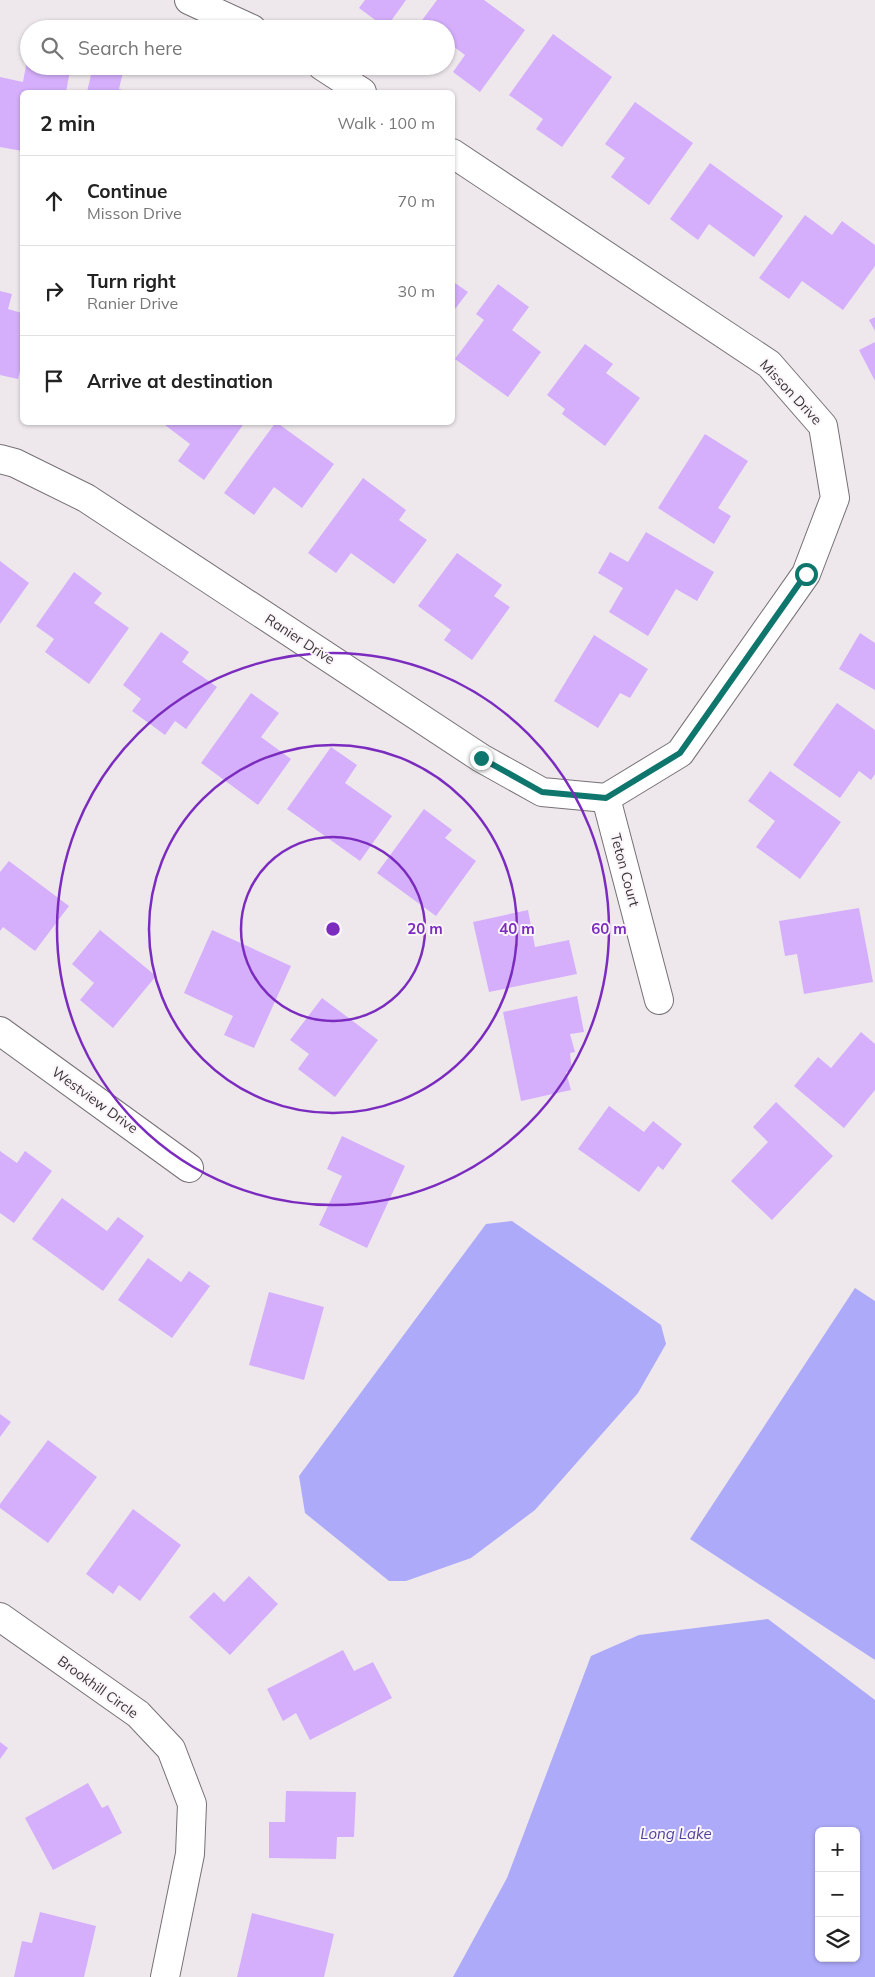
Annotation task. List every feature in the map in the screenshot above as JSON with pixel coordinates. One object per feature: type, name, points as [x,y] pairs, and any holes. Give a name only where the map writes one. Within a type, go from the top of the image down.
[{"type":"street","points":[[189,0],[232,20]]},
{"type":"street","points":[[336,75],[359,90]]},
{"type":"street","name":"Misson Drive","points":[[455,155],[769,364],[823,426],[835,498],[806,574],[680,753],[606,798]]},
{"type":"street","name":"Ranier Drive","points":[[0,458],[15,463],[86,498],[481,758],[542,792],[606,798]]},
{"type":"street","name":"Teton Court","points":[[606,798],[659,1000]]},
{"type":"street","name":"Westview Drive","points":[[0,1031],[189,1168]]},
{"type":"street","name":"Brookhill Circle","points":[[0,1617],[138,1714],[171,1749],[192,1804],[190,1854],[164,1977]]},
{"type":"water","points":[[512,1221],[661,1325],[666,1344],[638,1393],[535,1510],[471,1558],[406,1581],[389,1581],[305,1513],[299,1476],[486,1224]]},
{"type":"water","points":[[855,1288],[875,1301],[875,1660],[690,1539]]},
{"type":"water","name":"Long Lake","points":[[768,1619],[875,1700],[875,1977],[453,1977],[507,1878],[591,1656],[639,1635]]},
{"type":"building","points":[[365,0],[406,0],[392,20],[375,20],[359,8]]},
{"type":"building","points":[[437,0],[484,0],[525,30],[480,92],[455,73],[455,69],[465,55],[455,48],[455,20],[422,20]]},
{"type":"building","points":[[553,34],[612,77],[562,147],[536,129],[543,119],[509,95]]},
{"type":"building","points":[[24,75],[69,75],[66,90],[20,90],[20,151],[0,147],[0,77],[23,82]]},
{"type":"building","points":[[91,75],[122,75],[119,89],[123,90],[87,90]]},
{"type":"building","points":[[635,102],[693,143],[649,205],[611,177],[625,158],[605,144]]},
{"type":"building","points":[[710,163],[783,216],[754,257],[709,224],[698,240],[670,219]]},
{"type":"building","points":[[805,215],[832,235],[842,221],[875,245],[875,266],[843,310],[802,281],[789,299],[759,278]]},
{"type":"building","points":[[455,283],[468,292],[455,309]]},
{"type":"building","points":[[498,284],[529,307],[512,330],[541,352],[508,397],[455,359],[484,320],[476,314]]},
{"type":"building","points":[[0,291],[12,294],[8,309],[20,312],[20,370],[18,379],[0,375]]},
{"type":"building","points":[[875,317],[875,331],[869,320]]},
{"type":"building","points":[[875,342],[875,381],[859,350]]},
{"type":"building","points":[[585,344],[613,364],[606,373],[640,398],[605,446],[562,414],[565,409],[547,395]]},
{"type":"building","points":[[165,425],[243,425],[204,480],[178,461],[190,444]]},
{"type":"building","points":[[274,425],[280,425],[334,464],[302,508],[274,487],[254,515],[224,493]]},
{"type":"building","points":[[705,434],[748,461],[718,508],[731,516],[714,544],[658,508]]},
{"type":"building","points":[[363,478],[406,510],[399,520],[427,540],[394,584],[351,553],[336,573],[308,553]]},
{"type":"building","points":[[646,532],[714,572],[697,601],[676,589],[648,636],[609,612],[623,588],[598,573],[610,552],[628,562]]},
{"type":"building","points":[[457,553],[502,585],[494,596],[510,607],[472,660],[444,640],[451,630],[418,606]]},
{"type":"building","points":[[0,561],[29,583],[0,624]]},
{"type":"building","points":[[74,572],[102,593],[94,603],[129,628],[89,684],[45,652],[54,639],[36,626]]},
{"type":"building","points":[[161,632],[189,652],[182,662],[217,687],[186,729],[175,721],[165,735],[132,711],[141,699],[123,685]]},
{"type":"building","points":[[860,633],[875,643],[875,690],[839,669]]},
{"type":"building","points":[[594,635],[648,669],[630,698],[620,693],[598,728],[554,701]]},
{"type":"building","points":[[251,693],[279,713],[261,737],[291,759],[258,805],[201,763]]},
{"type":"building","points":[[837,703],[875,730],[875,774],[871,780],[859,771],[840,798],[793,765]]},
{"type":"building","points":[[331,747],[357,765],[345,783],[392,816],[360,861],[287,809]]},
{"type":"building","points":[[770,771],[841,822],[800,879],[756,847],[775,821],[748,801]]},
{"type":"building","points":[[424,809],[452,830],[445,838],[476,861],[436,916],[377,873]]},
{"type":"building","points":[[9,861],[69,906],[35,951],[3,927],[0,931],[0,872]]},
{"type":"building","points":[[859,908],[873,982],[804,994],[797,954],[785,956],[779,921]]},
{"type":"building","points":[[528,910],[535,947],[569,940],[577,974],[489,992],[473,922]]},
{"type":"building","points":[[100,930],[156,976],[113,1028],[80,1000],[94,983],[72,964]]},
{"type":"building","points":[[212,930],[291,966],[254,1048],[224,1035],[233,1016],[184,993]]},
{"type":"building","points":[[577,996],[584,1032],[570,1034],[575,1052],[570,1053],[572,1071],[566,1072],[571,1090],[521,1101],[503,1012]]},
{"type":"building","points":[[322,998],[378,1040],[335,1097],[298,1069],[309,1054],[290,1040]]},
{"type":"building","points":[[861,1032],[875,1044],[875,1090],[844,1128],[794,1086],[818,1057],[831,1068]]},
{"type":"building","points":[[776,1102],[833,1156],[772,1220],[731,1181],[768,1142],[753,1127]]},
{"type":"building","points":[[609,1106],[644,1132],[653,1121],[682,1144],[663,1170],[658,1166],[639,1192],[578,1149]]},
{"type":"building","points":[[342,1136],[405,1166],[367,1248],[319,1225],[342,1176],[327,1169]]},
{"type":"building","points":[[0,1151],[17,1163],[25,1151],[52,1171],[14,1223],[0,1213]]},
{"type":"building","points":[[62,1198],[107,1231],[118,1217],[144,1236],[103,1291],[32,1239]]},
{"type":"building","points":[[148,1258],[181,1282],[189,1271],[210,1286],[172,1338],[118,1300]]},
{"type":"building","points":[[269,1292],[324,1307],[304,1380],[249,1365]]},
{"type":"building","points":[[0,1414],[11,1422],[0,1437]]},
{"type":"building","points":[[48,1440],[97,1477],[48,1543],[0,1508],[0,1504]]},
{"type":"building","points":[[133,1509],[181,1545],[140,1601],[119,1585],[113,1594],[86,1574]]},
{"type":"building","points":[[249,1576],[278,1604],[230,1655],[189,1617],[214,1592],[224,1602]]},
{"type":"building","points":[[343,1650],[354,1671],[373,1662],[392,1698],[310,1740],[296,1713],[283,1721],[267,1689]]},
{"type":"building","points":[[0,1742],[8,1748],[0,1759]]},
{"type":"building","points":[[88,1783],[102,1808],[108,1805],[122,1833],[53,1870],[25,1818]]},
{"type":"building","points":[[286,1791],[356,1792],[354,1837],[337,1837],[336,1859],[269,1858],[269,1822],[285,1822]]},
{"type":"building","points":[[40,1912],[96,1926],[84,1977],[14,1977],[22,1941],[32,1943]]},
{"type":"building","points":[[252,1913],[334,1934],[324,1977],[237,1977]]},
{"type":"route","points":[[481,758],[542,792],[606,798],[680,753],[806,574]]}]
